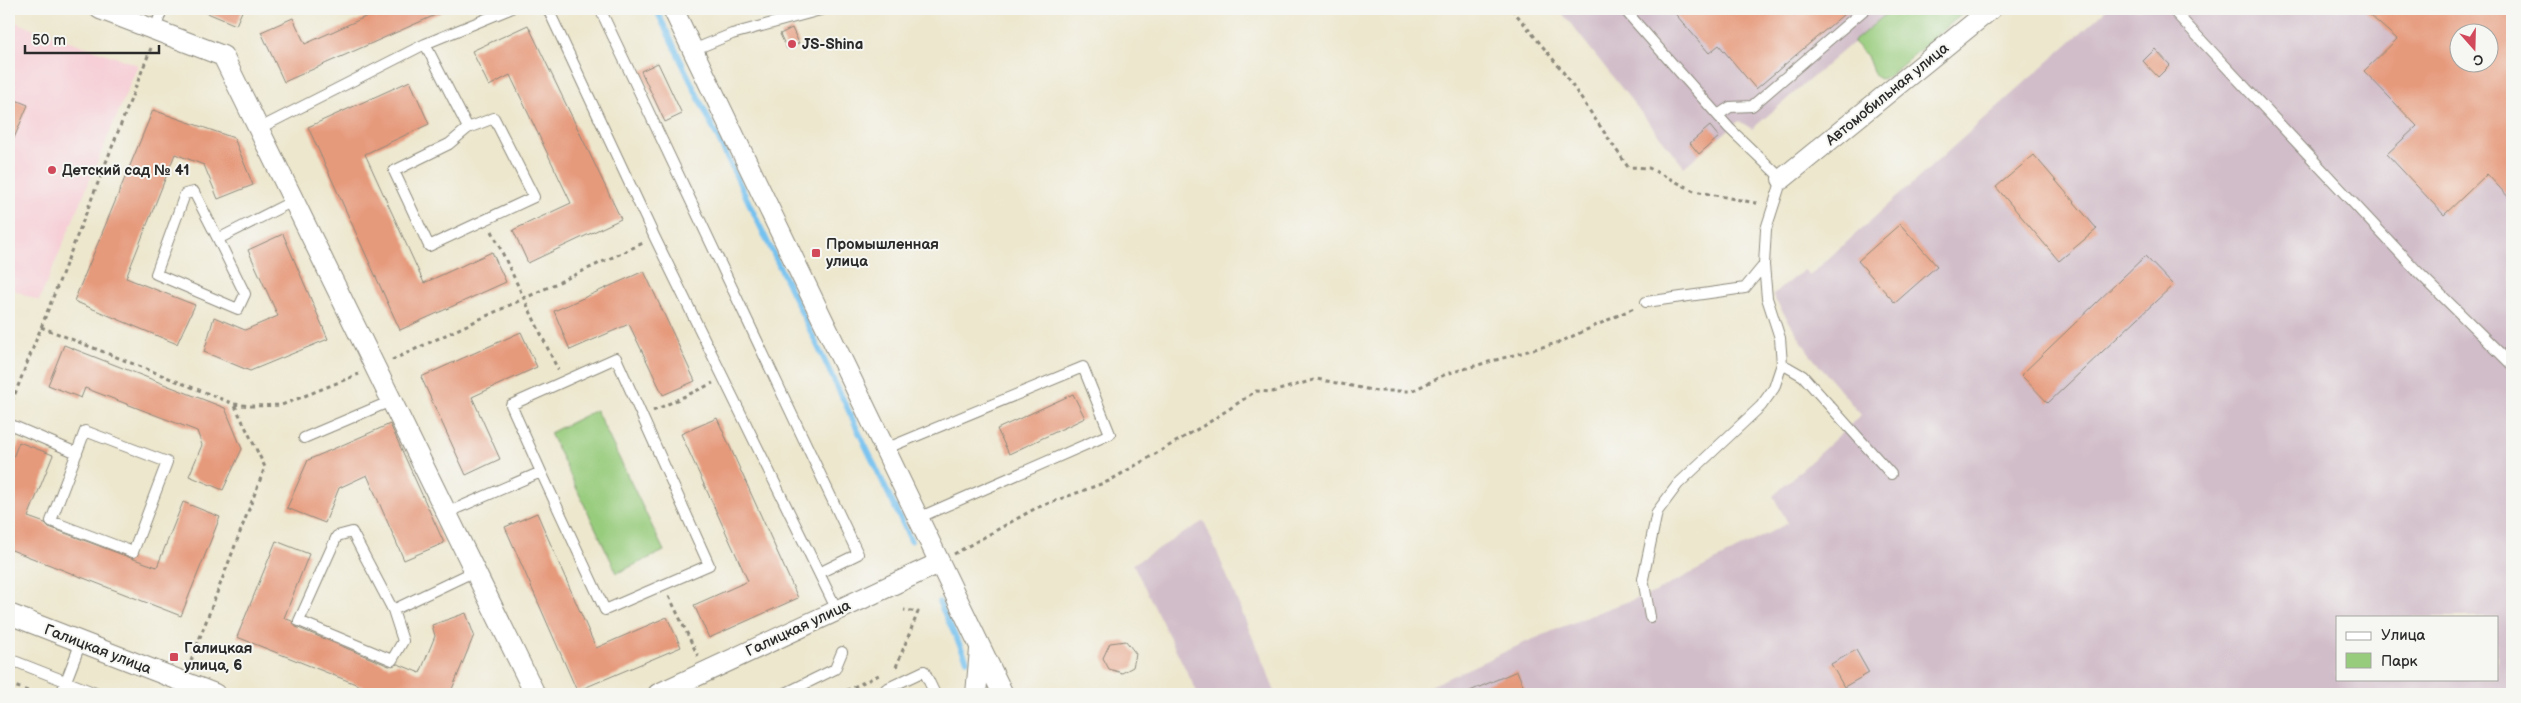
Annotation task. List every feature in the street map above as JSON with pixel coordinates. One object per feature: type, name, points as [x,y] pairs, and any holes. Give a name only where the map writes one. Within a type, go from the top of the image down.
[{"type":"street","points":[[100,9],[223,56],[535,694]]},
{"type":"street","points":[[673,9],[1002,694]]},
{"type":"street","name":"Автомобильная улица","points":[[1782,179],[1991,9]]},
{"type":"street","name":"Галицкая улица","points":[[658,694],[939,563]]},
{"type":"street","name":"Галицкая улица","points":[[9,614],[215,694]]},
{"type":"street","points":[[976,694],[980,648]]},
{"type":"lane","points":[[155,30],[162,9]]},
{"type":"lane","points":[[258,129],[426,44],[510,9]]},
{"type":"lane","points":[[548,9],[654,238],[837,610]]},
{"type":"lane","points":[[600,9],[858,554],[819,573]]},
{"type":"lane","points":[[693,50],[732,34],[824,9]]},
{"type":"lane","points":[[1624,9],[1718,115],[1782,179],[1766,229],[1764,265],[1767,298],[1780,338],[1782,364],[1774,388],[1761,406],[1678,484],[1657,512],[1644,579],[1650,617]]},
{"type":"lane","points":[[1718,115],[1730,107],[1752,106],[1865,9]]},
{"type":"lane","points":[[2172,9],[2417,271],[2512,365]]},
{"type":"lane","points":[[426,44],[468,128]]},
{"type":"lane","points":[[494,118],[534,197],[429,246],[394,171],[449,144],[468,128],[494,118]]},
{"type":"lane","points":[[194,192],[218,239],[245,294],[238,309],[156,274],[185,194],[194,192]]},
{"type":"lane","points":[[218,239],[293,201]]},
{"type":"lane","points":[[1646,302],[1745,288],[1764,265]]},
{"type":"lane","points":[[616,358],[642,416],[709,565],[605,610],[511,405],[616,358]]},
{"type":"lane","points":[[1782,364],[1803,376],[1891,474]]},
{"type":"lane","points":[[884,449],[1083,367],[1110,434],[918,518]]},
{"type":"lane","points":[[304,438],[391,401]]},
{"type":"lane","points":[[9,424],[77,453]]},
{"type":"lane","points":[[85,431],[167,462],[133,552],[51,521],[77,453],[85,431]]},
{"type":"lane","points":[[446,513],[541,472]]},
{"type":"lane","points":[[352,532],[393,610],[403,641],[392,660],[299,620],[337,536],[352,532]]},
{"type":"lane","points":[[393,610],[475,571]]},
{"type":"lane","points":[[60,694],[81,642]]},
{"type":"lane","points":[[784,694],[835,669],[842,652]]},
{"type":"lane","points":[[9,659],[98,694]]},
{"type":"lane","points":[[883,694],[886,689],[924,671],[935,694]]},
{"type":"lane","points":[[805,684],[810,694]]},
{"type":"path","points":[[1512,9],[1561,69],[1628,167],[1649,168],[1694,190],[1773,207]]},
{"type":"path","points":[[9,408],[150,52],[155,30]]},
{"type":"path","points":[[486,219],[563,382]]},
{"type":"path","points":[[41,327],[234,404],[250,406],[282,405],[375,368],[654,238]]},
{"type":"path","points":[[939,563],[1036,508],[1109,481],[1208,424],[1256,391],[1272,392],[1316,379],[1376,391],[1412,391],[1446,374],[1560,342],[1646,302]]},
{"type":"path","points":[[642,416],[724,377]]},
{"type":"path","points":[[191,661],[265,467],[234,404]]},
{"type":"path","points":[[670,596],[696,653]]},
{"type":"path","points":[[890,670],[898,666],[918,612],[904,610]]},
{"type":"path","points":[[839,694],[882,674]]},
{"type":"path","points":[[9,684],[36,694]]},
{"type":"shaded area","points":[[1559,9],[1892,9],[1752,129],[1739,121],[1684,167]]},
{"type":"shaded area","points":[[2107,9],[2512,9],[2512,694],[1413,694],[1524,643],[1606,609],[1653,593],[1788,523],[1773,496],[1861,415],[1812,357],[1772,295],[1804,270],[1810,275]]},
{"type":"shaded area","name":"Детский сад № 41","points":[[9,20],[138,65],[39,301],[14,290],[9,275]]},
{"type":"shaded area","points":[[1204,521],[1276,694],[1198,694],[1133,564]]},
{"type":"green space","points":[[1892,9],[1968,9],[1888,77],[1880,79],[1875,76],[1867,56],[1853,42]]},
{"type":"green space","points":[[596,410],[664,551],[617,573],[550,433]]},
{"type":"building","points":[[198,9],[243,9],[236,25]]},
{"type":"building","points":[[383,9],[449,9],[284,82],[261,32],[293,18],[305,44]]},
{"type":"building","points":[[1671,9],[1850,9],[1756,89],[1719,45],[1709,53]]},
{"type":"building","points":[[2363,9],[2512,9],[2512,201],[2487,174],[2444,215],[2387,154],[2417,126],[2364,71],[2397,39]]},
{"type":"building","points":[[528,25],[621,219],[528,263],[513,230],[571,203],[510,75],[489,86],[472,51]]},
{"type":"building","points":[[792,28],[799,43],[787,49],[780,34]]},
{"type":"building","points":[[2155,49],[2170,65],[2158,77],[2143,61]]},
{"type":"building","points":[[658,63],[682,114],[665,122],[641,71]]},
{"type":"building","points":[[410,81],[429,124],[365,154],[424,283],[492,252],[506,282],[400,330],[308,127]]},
{"type":"building","points":[[13,99],[28,105],[9,150],[9,110]]},
{"type":"building","points":[[153,110],[234,138],[253,185],[218,199],[204,165],[175,154],[126,278],[195,305],[177,344],[74,301]]},
{"type":"building","points":[[1710,126],[1719,137],[1699,154],[1690,143]]},
{"type":"building","points":[[2034,155],[2097,229],[2059,261],[1996,187]]},
{"type":"building","points":[[1900,224],[1937,266],[1895,303],[1858,261]]},
{"type":"building","points":[[283,234],[328,339],[250,371],[204,352],[214,317],[245,330],[278,316],[248,250]]},
{"type":"building","points":[[2145,256],[2173,285],[2048,403],[2021,375]]},
{"type":"building","points":[[644,271],[695,381],[663,395],[629,324],[570,350],[554,311]]},
{"type":"building","points":[[521,332],[537,367],[472,397],[500,459],[466,475],[421,377]]},
{"type":"building","points":[[64,345],[225,408],[242,449],[223,490],[189,476],[202,445],[197,431],[85,388],[81,398],[48,385]]},
{"type":"building","points":[[1073,394],[1085,418],[1009,454],[997,429]]},
{"type":"building","points":[[717,418],[798,598],[709,638],[694,605],[748,581],[681,434]]},
{"type":"building","points":[[390,424],[444,543],[404,560],[367,475],[339,488],[325,523],[287,508],[308,460]]},
{"type":"building","points":[[19,442],[53,455],[28,517],[45,523],[49,527],[131,558],[157,567],[183,502],[220,517],[181,616],[9,549],[9,468]]},
{"type":"building","points":[[537,513],[596,648],[667,617],[681,647],[577,691],[505,527]]},
{"type":"building","points":[[276,541],[309,554],[284,618],[292,621],[296,627],[389,666],[398,664],[420,673],[435,636],[432,625],[466,613],[474,635],[450,694],[381,694],[237,637]]},
{"type":"building","points":[[1126,641],[1136,654],[1133,667],[1122,673],[1109,669],[1103,658],[1110,643]]},
{"type":"building","points":[[1856,650],[1869,673],[1844,687],[1831,664]]},
{"type":"building","points":[[1517,671],[1527,694],[1463,694]]},
{"type":"waterway","points":[[656,9],[911,541]]},
{"type":"waterway","points":[[939,602],[967,660]]},
{"type":"place","name":"JS-Shina","points":[[792,44]]},
{"type":"place","name":"Детский сад № 41","points":[[52,170]]},
{"type":"place","name":"Промышленная улица","points":[[816,253]]},
{"type":"place","name":"Галицкая улица, 6","points":[[174,657]]}]
